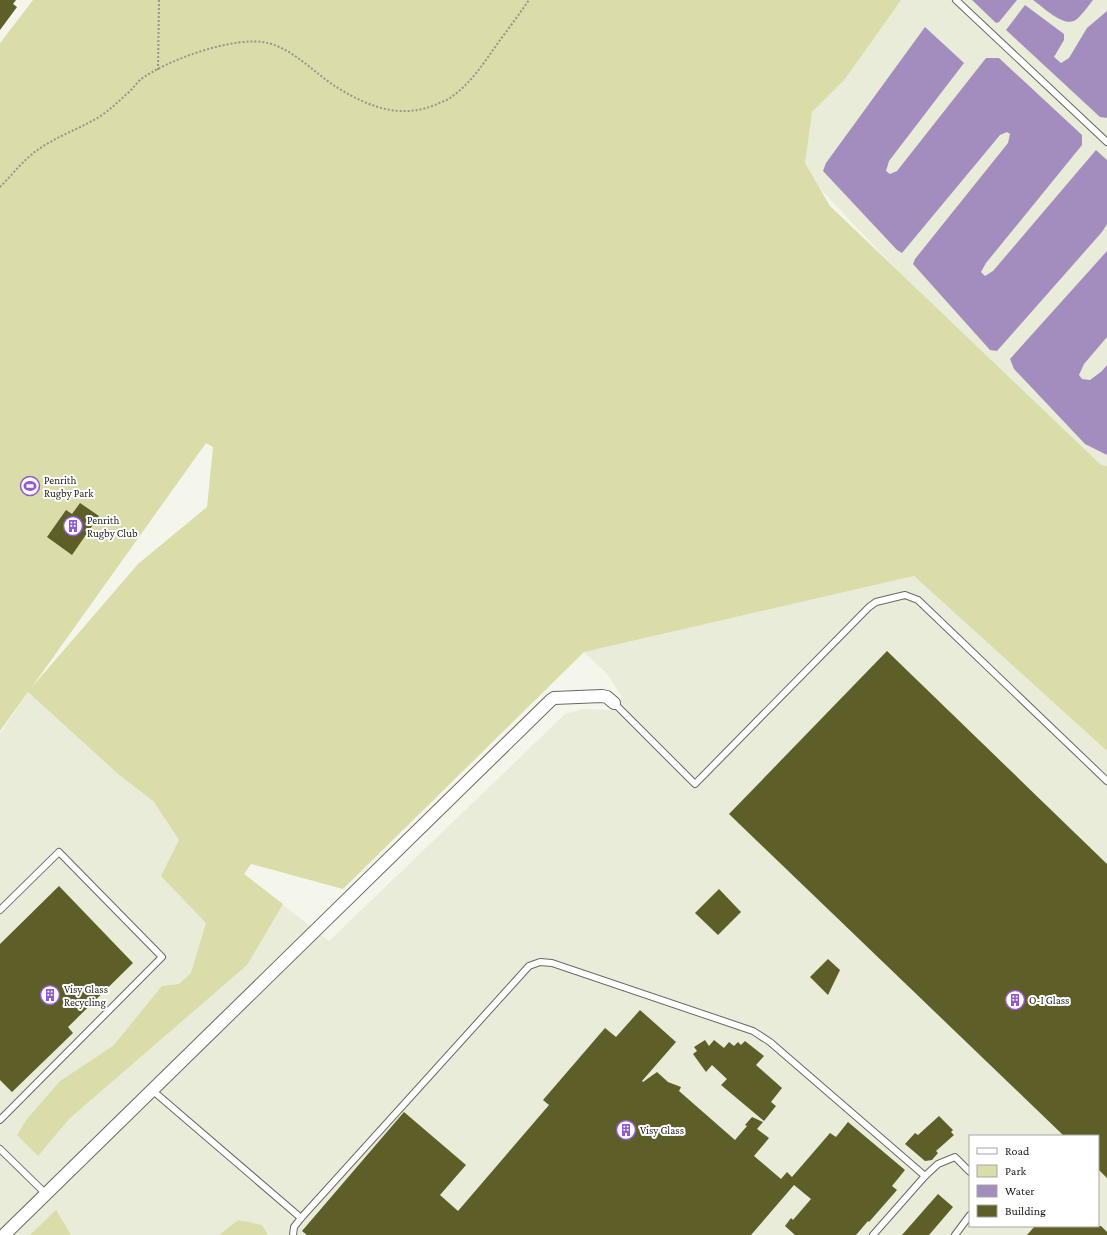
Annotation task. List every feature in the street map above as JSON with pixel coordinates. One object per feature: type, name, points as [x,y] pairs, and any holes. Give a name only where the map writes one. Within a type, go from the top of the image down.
[{"type":"street","points":[[4,1235],[554,698],[602,696],[607,697],[614,704]]},
{"type":"lane","points":[[956,0],[1107,142]]},
{"type":"lane","points":[[614,704],[695,784],[869,607],[876,602],[905,596],[918,600],[1107,781]]},
{"type":"lane","points":[[0,910],[59,852],[162,957],[0,1120]]},
{"type":"lane","points":[[293,1235],[294,1227],[301,1218],[529,966],[540,962],[552,963],[753,1032],[770,1042],[925,1176]]},
{"type":"lane","points":[[152,1090],[301,1218]]},
{"type":"lane","points":[[0,1149],[46,1194]]},
{"type":"lane","points":[[873,1235],[925,1176],[938,1164],[955,1157],[969,1171]]},
{"type":"lane","points":[[955,1235],[969,1216]]},
{"type":"path","points":[[158,70],[159,0]]},
{"type":"path","points":[[0,187],[39,149],[101,116],[118,103],[140,80],[178,58],[233,43],[250,41],[268,43],[284,49],[336,88],[361,102],[375,107],[392,111],[411,111],[429,107],[449,99],[464,86],[482,66],[529,0]]},
{"type":"shaded area","points":[[642,0],[1107,0],[1107,478],[1093,478]]},
{"type":"shaded area","points":[[914,576],[1107,751],[1107,1235],[0,1235],[0,734],[28,692],[118,774],[329,941],[565,714],[582,709],[610,710],[622,697],[607,674],[584,652]]},
{"type":"green space","points":[[33,0],[901,0],[845,79],[812,112],[805,163],[830,206],[1101,465],[1107,466],[1107,751],[914,576],[584,652],[343,889],[251,864],[244,874],[283,904],[247,965],[69,1119],[38,1156],[17,1135],[27,1119],[60,1081],[113,1046],[162,986],[179,984],[191,973],[206,923],[161,876],[179,840],[154,802],[118,774],[28,692],[0,731],[0,43]],"holes":[[[206,443],[213,447],[207,507],[138,564],[32,687]]]},
{"type":"green space","points":[[56,1210],[71,1235],[30,1235]]},
{"type":"green space","points":[[238,1220],[262,1225],[268,1235],[219,1235]]},
{"type":"water","points":[[972,0],[1017,0],[999,22],[996,23]]},
{"type":"water","points":[[1033,0],[1093,0],[1079,17],[1074,21],[1069,22],[1053,15]]},
{"type":"water","points":[[1025,5],[1064,34],[1064,40],[1054,57],[1061,63],[1069,58],[1087,28],[1107,11],[1106,118],[1100,117],[1006,30]]},
{"type":"water","points":[[925,27],[964,63],[889,161],[886,171],[890,174],[897,171],[986,58],[999,58],[1082,135],[1082,145],[986,263],[981,272],[985,276],[993,271],[1096,150],[1107,160],[1107,224],[1102,232],[997,351],[990,350],[913,264],[915,259],[1008,143],[1010,134],[1007,132],[1000,135],[902,253],[897,250],[823,171],[826,163]]},
{"type":"water","points":[[1107,251],[1107,337],[1084,364],[1079,375],[1082,379],[1090,380],[1107,365],[1107,455],[1085,444],[1014,369],[1010,359]]},
{"type":"building","points":[[0,0],[16,0],[13,4],[17,7],[0,30]]},
{"type":"building","name":"Penrith Rugby Club","points":[[80,503],[99,516],[72,555],[47,537],[66,510],[72,514]]},
{"type":"building","name":"O-I Glass","points":[[887,651],[1107,864],[1107,1178],[1099,1170],[1099,1135],[1063,1135],[729,814]]},
{"type":"building","name":"Visy Glass Recycling","points":[[59,886],[133,963],[68,1027],[73,1033],[12,1092],[0,1080],[0,944]]},
{"type":"building","points":[[719,889],[741,912],[718,935],[695,913]]},
{"type":"building","points":[[828,959],[840,970],[828,995],[810,977]]},
{"type":"building","name":"Visy Glass","points":[[640,1010],[676,1042],[642,1081],[643,1082],[657,1072],[668,1082],[681,1087],[679,1091],[735,1140],[747,1126],[745,1125],[752,1117],[763,1122],[757,1129],[769,1138],[754,1156],[781,1179],[787,1172],[792,1177],[830,1133],[836,1137],[848,1122],[905,1170],[892,1186],[897,1190],[856,1235],[795,1235],[785,1226],[791,1218],[793,1220],[811,1199],[794,1185],[751,1235],[307,1235],[302,1231],[404,1112],[466,1165],[440,1195],[458,1211],[549,1105],[543,1100],[605,1028],[616,1037]]},
{"type":"building","points":[[705,1040],[709,1046],[714,1040],[724,1048],[729,1042],[734,1046],[738,1042],[741,1045],[745,1041],[764,1056],[756,1065],[782,1088],[771,1102],[776,1106],[764,1121],[721,1085],[727,1079],[712,1065],[706,1072],[693,1054],[697,1051],[694,1047]]},
{"type":"building","points":[[939,1116],[953,1130],[951,1132],[954,1135],[936,1151],[938,1153],[932,1160],[925,1161],[905,1144],[915,1133],[918,1135]]},
{"type":"building","points":[[938,1194],[953,1207],[929,1235],[902,1235]]},
{"type":"building","points":[[1101,1226],[1107,1232],[1107,1235],[1027,1235],[1034,1227]]},
{"type":"place","name":"Penrith Rugby Park","points":[[30,486]]},
{"type":"place","name":"Penrith Rugby Club","points":[[73,526]]},
{"type":"place","name":"Visy Glass Recycling","points":[[50,995]]},
{"type":"place","name":"O-I Glass","points":[[1015,1000]]},
{"type":"place","name":"Visy Glass","points":[[626,1130]]}]
